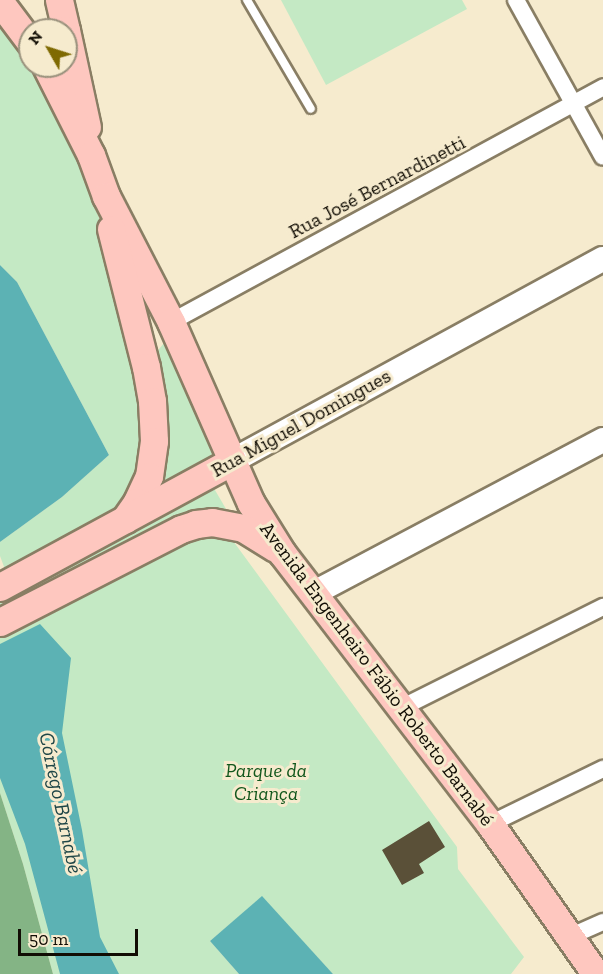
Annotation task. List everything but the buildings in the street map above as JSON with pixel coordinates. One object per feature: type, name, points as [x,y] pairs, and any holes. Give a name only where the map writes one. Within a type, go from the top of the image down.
[{"type":"main road","points":[[59,0],[63,18]]},
{"type":"main road","points":[[0,2],[18,26]]},
{"type":"main road","name":"Avenida Engenheiro Fábio Roberto Barnabé","points":[[52,78],[91,155],[106,196],[171,322],[251,503],[282,553],[490,824],[596,974]]},
{"type":"main road","points":[[77,78],[91,155]]},
{"type":"main road","points":[[106,196],[113,239],[146,367],[152,401],[154,441],[148,476],[137,502],[125,519]]},
{"type":"main road","name":"Rua Miguel Domingues","points":[[0,587],[603,258]]},
{"type":"main road","points":[[314,593],[603,440]]},
{"type":"main road","points":[[0,622],[181,529],[196,524],[212,522],[243,528],[282,553]]},
{"type":"street","points":[[516,0],[603,157]]},
{"type":"street","name":"Rua José Bernardinetti","points":[[171,322],[603,87]]},
{"type":"street","points":[[401,708],[603,607]]},
{"type":"street","points":[[490,824],[603,769]]},
{"type":"street","points":[[569,937],[603,922]]},
{"type":"lane","points":[[248,0],[311,110]]},
{"type":"green space","points":[[281,0],[462,0],[467,9],[326,85]]},
{"type":"green space","points":[[0,24],[18,45],[18,78],[39,78],[54,101],[101,223],[120,301],[141,410],[141,451],[134,487],[124,506],[6,572],[0,556],[0,542],[62,497],[109,455],[17,282],[0,265]]},
{"type":"green space","points":[[165,342],[213,456],[159,487],[153,356]]},
{"type":"green space","points":[[212,485],[229,514],[0,610],[0,597]]},
{"type":"green space","name":"Parque da Criança","points":[[191,534],[228,534],[457,847],[458,869],[524,957],[511,974],[333,974],[262,897],[210,941],[239,974],[53,974],[23,864],[0,793],[0,635]]},
{"type":"green space","points":[[0,793],[23,864],[53,974],[0,974]]},
{"type":"water","points":[[0,265],[17,282],[109,455],[62,497],[0,542]]},
{"type":"water","name":"Córrego Barnabé","points":[[40,624],[71,658],[62,733],[82,830],[100,937],[119,974],[60,974],[25,844],[0,778],[0,644]]},
{"type":"water","points":[[262,896],[333,974],[239,974],[210,941]]}]
